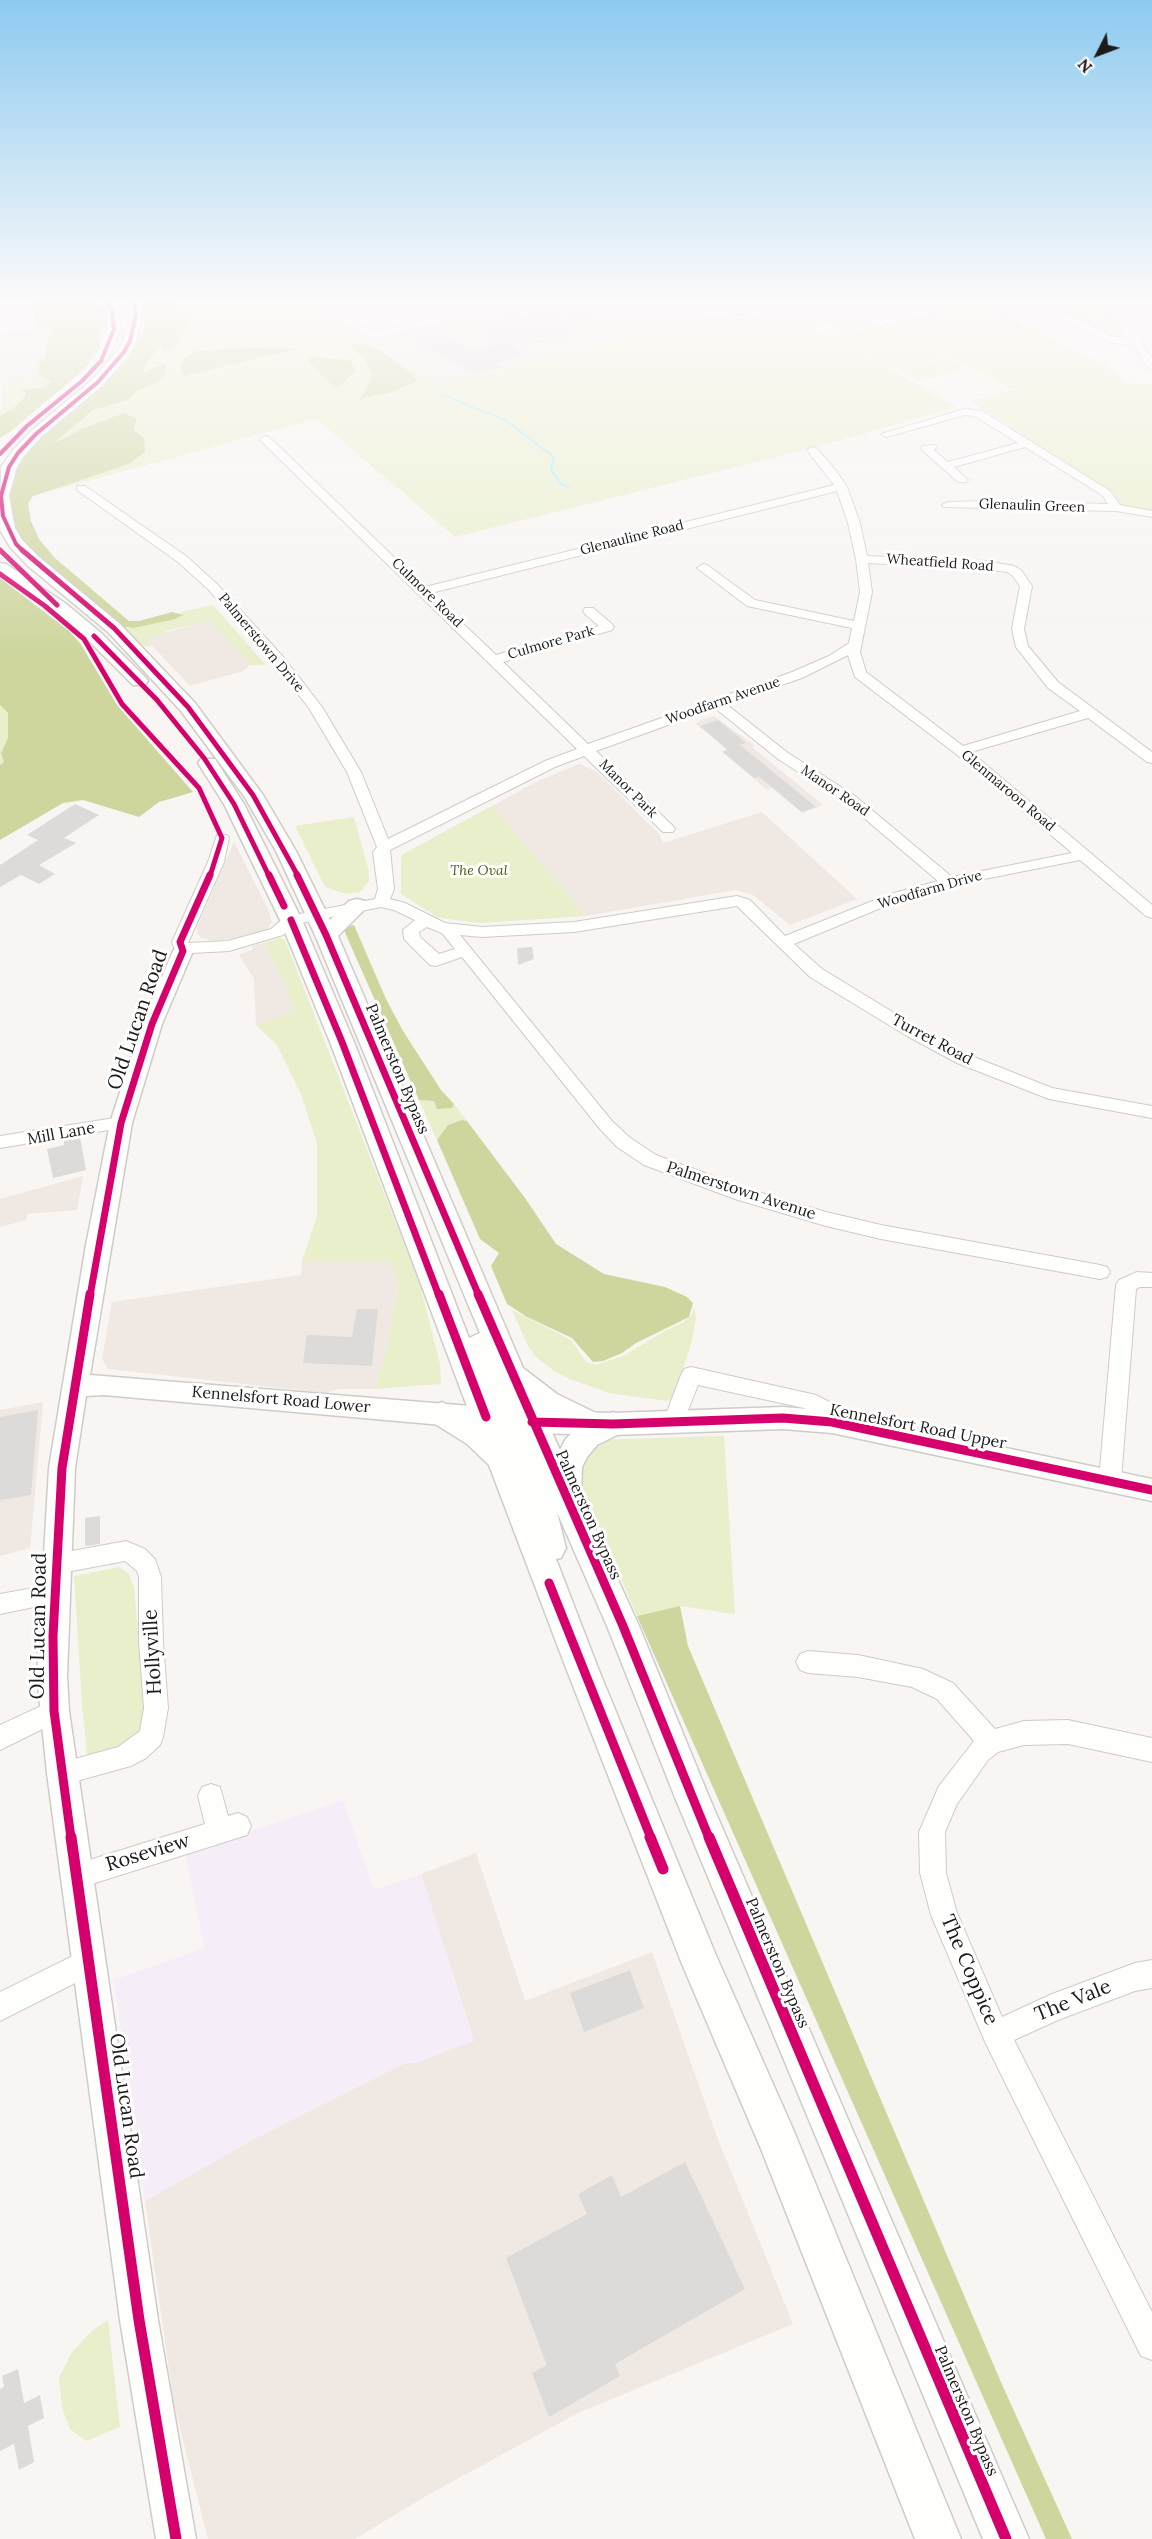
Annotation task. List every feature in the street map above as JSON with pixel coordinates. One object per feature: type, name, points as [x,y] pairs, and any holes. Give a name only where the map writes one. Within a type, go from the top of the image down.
[{"type":"main road","points":[[0,454],[36,418]]},
{"type":"main road","points":[[54,418],[18,453],[9,467],[2,496],[8,547],[59,607]]},
{"type":"main road","name":"Palmerston Bypass","points":[[8,547],[33,561],[114,628],[181,700],[253,795],[286,851],[321,925],[511,1373],[510,1420],[505,1466],[571,1639],[697,1954],[779,2143],[938,2539]]},
{"type":"main road","points":[[0,568],[59,607]]},
{"type":"main road","name":"Palmerston Bypass","points":[[59,607],[126,667],[179,726],[226,789],[291,920],[342,1042],[469,1371],[510,1420],[568,1504],[623,1626],[693,1800],[1006,2539]]},
{"type":"main road","points":[[264,866],[280,865],[286,851]]},
{"type":"main road","points":[[342,1042],[337,1004],[308,924],[309,918],[321,925],[357,906]]},
{"type":"main road","points":[[443,1214],[448,1251],[510,1420],[530,1463],[571,1639]]},
{"type":"main road","points":[[469,1371],[466,1380],[435,1413],[477,1435],[505,1466]]},
{"type":"main road","points":[[511,1373],[547,1402],[602,1424],[574,1449],[565,1479],[568,1504]]},
{"type":"street","name":"Glenaulin Green","points":[[886,434],[939,418]]},
{"type":"street","name":"Glenaulin Green","points":[[984,418],[1028,443],[1106,493],[1116,508]]},
{"type":"street","name":"Culmore Road","points":[[265,439],[587,749]]},
{"type":"street","points":[[946,466],[1028,443]]},
{"type":"street","name":"Glenaulin Green","points":[[932,447],[926,448],[962,480]]},
{"type":"street","points":[[812,450],[830,470],[841,488],[854,523],[862,558],[866,592],[855,645],[860,674]]},
{"type":"street","name":"Palmerstown Drive","points":[[81,488],[182,559],[213,587],[280,662],[315,707],[354,772],[384,847]]},
{"type":"street","name":"Glenauline Road","points":[[423,591],[841,488]]},
{"type":"street","name":"Glenaulin Green","points":[[948,506],[986,504],[1116,508],[1152,514]]},
{"type":"street","name":"Wheatfield Road","points":[[862,558],[992,565],[1017,573],[1026,585],[1018,629],[1022,647],[1053,685],[1152,759]]},
{"type":"street","points":[[703,568],[751,603],[860,626]]},
{"type":"street","name":"Culmore Park","points":[[494,660],[608,627],[589,611]]},
{"type":"street","name":"Woodfarm Avenue","points":[[587,749],[818,667],[855,645]]},
{"type":"street","name":"Glenmaroon Road","points":[[818,667],[843,668],[860,674],[961,751],[1152,913]]},
{"type":"street","name":"Manor Road","points":[[718,704],[783,756],[850,799],[949,882]]},
{"type":"street","points":[[961,751],[1089,713]]},
{"type":"street","points":[[381,902],[386,889],[381,852],[384,847],[550,764],[587,749]]},
{"type":"street","name":"Manor Park","points":[[587,749],[668,828]]},
{"type":"street","name":"Old Lucan Road","points":[[176,2539],[153,2418],[54,1711],[56,1579],[62,1468],[98,1245],[121,1123],[152,1024],[183,951],[180,942],[216,862],[222,838]]},
{"type":"street","name":"Woodfarm Drive","points":[[783,943],[895,897],[949,882],[1083,855]]},
{"type":"street","name":"Turret Road","points":[[448,930],[498,932],[574,927],[737,901],[744,903],[816,973],[913,1032],[963,1059],[1049,1093],[1152,1112]]},
{"type":"street","points":[[357,906],[381,902],[399,906],[448,930]]},
{"type":"street","points":[[183,951],[189,948],[238,944],[276,932],[291,920],[321,925]]},
{"type":"street","points":[[426,920],[411,930],[412,939],[436,961],[464,951]]},
{"type":"street","name":"Palmerstown Avenue","points":[[448,930],[606,1125],[623,1142],[650,1160],[731,1190],[826,1219],[881,1232],[1100,1272]]},
{"type":"street","name":"Mill Lane","points":[[0,1142],[121,1123]]},
{"type":"street","points":[[1110,1480],[1126,1285],[1137,1279],[1152,1281]]},
{"type":"street","name":"Kennelsfort Road Upper","points":[[674,1422],[691,1375],[809,1401],[830,1412],[832,1422]]},
{"type":"street","name":"Kennelsfort Road Lower","points":[[75,1386],[104,1385],[510,1420]]},
{"type":"street","name":"Kennelsfort Road Upper","points":[[510,1420],[602,1424],[783,1418],[832,1422],[1152,1490]]},
{"type":"street","name":"Hollyville","points":[[56,1579],[126,1551],[137,1556],[147,1566],[150,1577],[151,1642],[156,1708],[151,1737],[137,1750],[122,1758],[62,1773]]},
{"type":"street","points":[[0,1604],[56,1579]]},
{"type":"street","points":[[808,1662],[858,1666],[915,1677],[945,1691],[991,1742],[1024,1733],[1068,1732],[1152,1750]]},
{"type":"street","points":[[0,1738],[54,1711]]},
{"type":"street","name":"The Coppice","points":[[991,1742],[979,1752],[948,1795],[932,1832],[933,1874],[944,1916],[996,2034],[1152,2345]]},
{"type":"street","name":"Roseview","points":[[76,1876],[228,1829],[212,1797]]},
{"type":"street","points":[[0,2007],[89,1961]]},
{"type":"street","name":"The Vale","points":[[996,2034],[1052,2008],[1135,1977],[1152,1974]]},
{"type":"shaded area","points":[[213,620],[250,665],[243,671],[190,686],[145,638]]},
{"type":"shaded area","points":[[714,716],[755,746],[752,747],[823,805],[802,813],[772,788],[766,789],[722,752],[726,749],[696,724],[700,720]]},
{"type":"shaded area","points":[[579,764],[596,771],[659,834],[663,843],[762,812],[857,899],[790,925],[753,895],[736,890],[586,916],[492,806],[536,782]]},
{"type":"shaded area","points":[[234,842],[267,907],[272,922],[268,929],[231,939],[213,941],[197,934],[197,928]]},
{"type":"shaded area","points":[[263,943],[285,982],[295,1012],[256,1025],[254,979],[239,955],[253,949],[252,946]]},
{"type":"shaded area","points":[[83,1176],[77,1210],[27,1214],[26,1220],[0,1227],[0,1199]]},
{"type":"shaded area","points":[[391,1260],[398,1288],[383,1364],[375,1389],[338,1389],[326,1393],[108,1369],[102,1359],[112,1302],[301,1275],[302,1261]]},
{"type":"shaded area","points":[[43,1402],[30,1548],[0,1556],[0,1410]]},
{"type":"shaded area","points":[[343,1800],[374,1890],[421,1874],[474,2041],[419,2062],[403,2064],[252,2140],[145,2201],[114,1980],[205,1948],[185,1854]]},
{"type":"shaded area","points":[[476,1853],[525,2001],[652,1952],[717,2137],[793,2324],[578,2413],[426,2496],[355,2539],[208,2539],[174,2404],[145,2201],[252,2140],[403,2064],[419,2062],[472,2034],[421,1874]]},
{"type":"green space","points":[[0,418],[26,418],[11,431],[0,438]]},
{"type":"green space","points":[[63,418],[83,418],[53,444],[109,418],[137,419],[133,430],[144,438],[145,452],[129,464],[33,496],[28,504],[31,521],[39,539],[55,558],[129,621],[139,621],[172,612],[184,615],[134,628],[118,626],[20,543],[6,507],[17,463],[29,449]]},
{"type":"green space","points":[[83,418],[917,418],[820,446],[455,537],[316,419],[33,496],[34,486],[51,446]]},
{"type":"green space","points":[[997,418],[1152,418],[1152,511],[1122,507],[1113,493]]},
{"type":"green space","points":[[0,578],[69,631],[80,643],[117,705],[193,792],[159,802],[139,817],[83,800],[63,803],[0,840],[0,765],[4,762],[1,753],[8,738],[8,713],[0,705]]},
{"type":"green space","points":[[213,605],[266,665],[250,665],[212,621],[166,631],[163,636],[146,638],[150,647],[136,644],[118,626],[134,628],[182,617],[180,612]]},
{"type":"green space","points":[[0,705],[8,713],[8,738],[1,753],[4,762],[0,765]]},
{"type":"green space","name":"The Oval","points":[[492,806],[586,916],[480,923],[437,917],[401,894],[403,854]]},
{"type":"green space","points":[[354,817],[369,872],[369,881],[360,892],[345,894],[325,887],[295,826]]},
{"type":"green space","points":[[354,925],[386,999],[403,1031],[441,1090],[454,1104],[452,1108],[437,1109],[434,1101],[419,1100],[343,928]]},
{"type":"green space","points":[[280,938],[285,940],[420,1285],[440,1364],[441,1384],[375,1389],[383,1364],[398,1288],[391,1261],[302,1261],[317,1216],[317,1143],[301,1094],[277,1045],[256,1025],[294,1012],[285,982],[263,943]]},
{"type":"green space","points":[[419,1100],[434,1101],[437,1105],[452,1108],[454,1104],[467,1121],[462,1120],[448,1125],[437,1140]]},
{"type":"green space","points":[[462,1120],[467,1121],[525,1198],[556,1244],[604,1274],[665,1287],[687,1297],[693,1303],[689,1317],[636,1343],[622,1353],[603,1361],[593,1362],[572,1338],[527,1317],[507,1304],[491,1266],[499,1253],[480,1239],[437,1140],[448,1125]]},
{"type":"green space","points":[[694,1307],[696,1319],[690,1348],[672,1399],[667,1401],[609,1393],[554,1371],[536,1357],[528,1346],[512,1310],[571,1340],[586,1362],[596,1365],[625,1355],[682,1323],[691,1316]]},
{"type":"green space","points":[[724,1436],[735,1614],[680,1606],[637,1616],[578,1480],[576,1457],[592,1440]]},
{"type":"green space","points":[[119,1567],[129,1574],[134,1588],[146,1719],[143,1728],[129,1742],[112,1753],[87,1755],[74,1576]]},
{"type":"green space","points":[[680,1606],[688,1646],[1000,2380],[1072,2539],[1046,2539],[637,1616]]},
{"type":"green space","points":[[108,2320],[120,2427],[86,2441],[70,2429],[62,2408],[59,2378],[72,2352],[93,2330]]},
{"type":"building","points":[[718,720],[746,743],[740,745],[816,807],[802,812],[759,777],[754,778],[723,752],[728,750],[700,726]]},
{"type":"building","points":[[75,804],[99,815],[64,838],[76,843],[39,865],[55,874],[39,884],[21,875],[0,887],[0,865],[38,840],[27,835]]},
{"type":"building","points":[[532,947],[534,959],[518,965],[517,948]]},
{"type":"building","points":[[80,1137],[86,1170],[53,1178],[47,1149],[64,1145],[64,1140]]},
{"type":"building","points":[[357,1309],[378,1309],[372,1366],[303,1363],[307,1335],[352,1337]]},
{"type":"building","points":[[38,1410],[31,1495],[0,1500],[0,1417]]},
{"type":"building","points":[[100,1516],[100,1544],[85,1546],[85,1518]]},
{"type":"building","points":[[630,1970],[644,2008],[584,2032],[570,1993]]},
{"type":"building","points":[[685,2162],[745,2289],[615,2364],[620,2376],[549,2417],[532,2373],[547,2365],[506,2258],[587,2214],[578,2194],[612,2175],[621,2197]]},
{"type":"building","points":[[18,2369],[24,2403],[40,2395],[44,2418],[28,2426],[34,2462],[19,2470],[14,2444],[0,2451],[0,2389],[4,2387],[2,2376]]},
{"type":"waterway","points":[[501,418],[554,457],[551,469],[560,483],[569,488]]},
{"type":"cycle path","points":[[0,454],[36,418]]},
{"type":"cycle path","points":[[54,418],[18,453],[9,467],[1,496],[7,528],[16,544],[33,561],[114,628],[188,707],[253,795],[286,851],[326,935],[532,1422],[623,1626],[693,1800],[1006,2539]]},
{"type":"cycle path","points":[[0,550],[57,605]]},
{"type":"cycle path","points":[[0,574],[45,606],[84,639],[122,704],[199,788],[222,838],[216,862],[180,942],[183,951],[152,1024],[121,1123],[98,1245],[62,1468],[53,1636],[54,1711],[62,1773],[139,2320],[176,2539]]},
{"type":"cycle path","points":[[94,636],[157,700],[204,758],[234,804],[284,906]]},
{"type":"cycle path","points":[[291,920],[342,1042],[486,1417]]},
{"type":"cycle path","points":[[532,1422],[613,1424],[783,1418],[832,1422],[1152,1490]]},
{"type":"cycle path","points":[[549,1583],[663,1869]]}]
